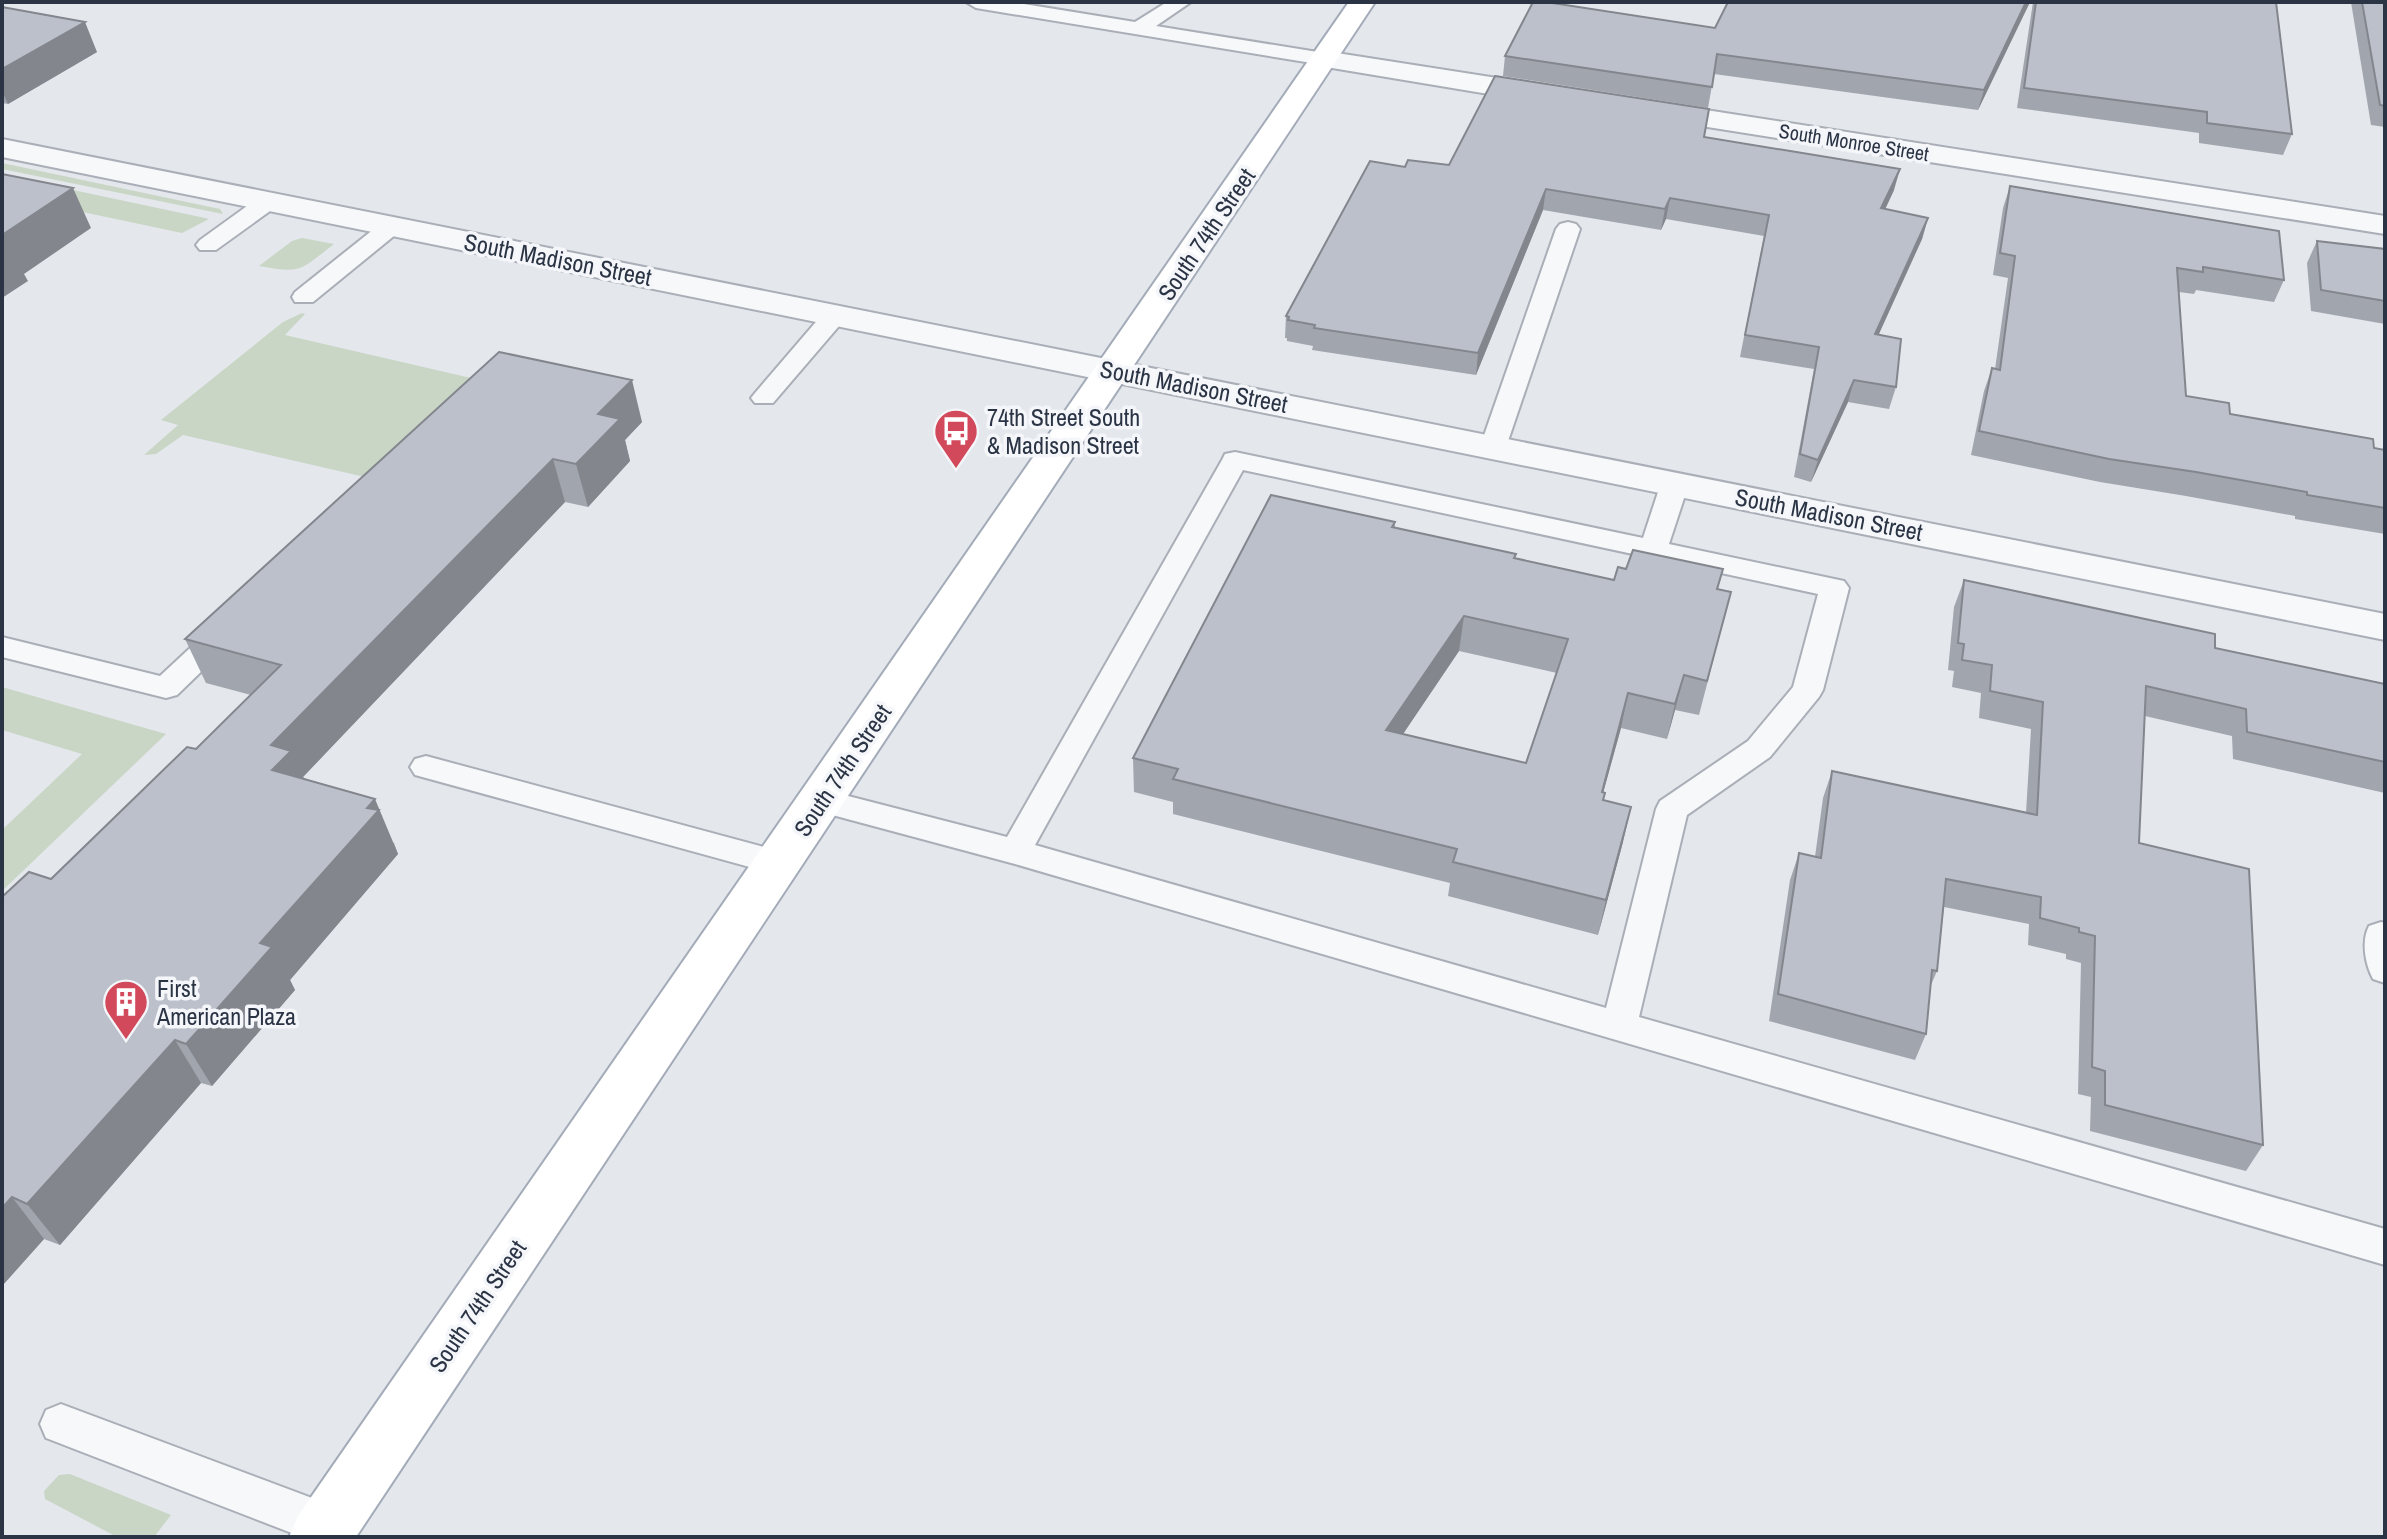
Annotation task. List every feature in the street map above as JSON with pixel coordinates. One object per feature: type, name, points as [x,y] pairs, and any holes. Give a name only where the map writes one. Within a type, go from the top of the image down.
[{"type":"main road","name":"South 74th Street","points":[[324,1531],[1362,2]]},
{"type":"street","points":[[1324,59],[1574,98]]},
{"type":"street","name":"South Monroe Street","points":[[1621,106],[2385,225]]},
{"type":"street","name":"South Madison Street","points":[[2,148],[2385,627]]},
{"type":"lane","points":[[976,2],[1324,59]]},
{"type":"lane","points":[[1137,29],[1181,2]]},
{"type":"lane","points":[[208,245],[269,201]]},
{"type":"lane","points":[[304,297],[392,226]]},
{"type":"lane","points":[[1493,447],[1568,229]]},
{"type":"lane","points":[[764,398],[836,314]]},
{"type":"lane","points":[[1015,852],[1235,460],[1834,588],[1808,690],[1759,749],[1672,809],[1619,1026]]},
{"type":"lane","points":[[1654,548],[1675,483]]},
{"type":"lane","points":[[2,647],[166,688],[251,607]]},
{"type":"lane","points":[[426,767],[779,863]]},
{"type":"lane","points":[[821,801],[1015,852],[2385,1247]]},
{"type":"lane","points":[[61,1424],[324,1531]]},
{"type":"green space","points":[[2,163],[220,209],[223,214],[2,169]]},
{"type":"green space","points":[[2,175],[209,219],[182,233],[2,195]]},
{"type":"green space","points":[[302,238],[334,244],[300,268],[284,270],[259,266],[292,241]]},
{"type":"green space","points":[[305,314],[285,335],[484,381],[378,480],[183,435],[156,454],[144,455],[178,425],[161,420],[283,322]]},
{"type":"green space","points":[[2,687],[166,734],[2,891],[2,830],[82,754],[2,730]]},
{"type":"green space","points":[[70,1474],[171,1515],[154,1537],[117,1537],[45,1499],[44,1491],[59,1475]]},
{"type":"building","points":[[1533,2],[1715,28],[1728,2],[2026,2],[1984,90],[1717,54],[1712,87],[1505,56]]},
{"type":"building","points":[[2036,2],[2276,2],[2292,134],[2207,123],[2207,112],[2024,88]]},
{"type":"building","points":[[2362,2],[2385,2],[2385,106],[2380,105]]},
{"type":"building","points":[[2,7],[85,22],[2,69]]},
{"type":"building","points":[[1495,76],[1709,109],[1704,137],[1900,169],[1881,208],[1928,218],[1875,334],[1901,339],[1896,387],[1854,380],[1818,460],[1800,454],[1819,347],[1745,335],[1769,215],[1670,198],[1665,209],[1546,189],[1478,353],[1314,328],[1315,325],[1288,320],[1286,316],[1370,161],[1405,167],[1408,160],[1449,165]]},
{"type":"building","points":[[2,174],[73,188],[2,235]]},
{"type":"building","points":[[2010,186],[2279,231],[2284,280],[2203,267],[2203,272],[2177,268],[2186,396],[2229,403],[2230,414],[2373,439],[2374,448],[2385,450],[2385,508],[2196,472],[2109,459],[1979,431],[1992,368],[2000,370],[2015,256],[2000,253]]},
{"type":"building","points":[[2317,241],[2385,249],[2385,301],[2321,290]]},
{"type":"building","points":[[499,352],[632,380],[598,414],[620,419],[576,464],[553,459],[271,745],[291,751],[272,770],[375,799],[367,808],[379,810],[260,943],[272,947],[186,1044],[175,1040],[27,1204],[12,1197],[2,1208],[2,897],[29,872],[51,879],[187,747],[196,749],[281,665],[185,639]]},
{"type":"building","points":[[1271,495],[1395,522],[1392,527],[1516,554],[1514,558],[1614,580],[1618,567],[1626,569],[1633,550],[1723,569],[1717,589],[1731,592],[1707,681],[1684,675],[1675,704],[1628,693],[1602,792],[1605,793],[1603,800],[1631,807],[1606,900],[1453,862],[1457,849],[1173,779],[1178,769],[1133,758]],"holes":[[[1464,616],[1568,639],[1526,763],[1386,730]]]},
{"type":"building","points":[[1964,580],[2215,634],[2215,648],[2385,684],[2385,762],[2247,732],[2246,709],[2146,686],[2139,843],[2249,869],[2263,1145],[2105,1105],[2105,1071],[2092,1067],[2095,936],[2079,932],[2079,928],[2040,918],[2041,897],[1946,879],[1937,971],[1932,970],[1926,1034],[1778,994],[1799,853],[1821,858],[1832,771],[2037,815],[2043,702],[1990,691],[1992,665],[1962,660],[1964,644],[1958,643]]},
{"type":"place","name":"74th Street South & Madison Street","points":[[956,470]]},
{"type":"place","name":"First American Plaza","points":[[126,1041]]}]
